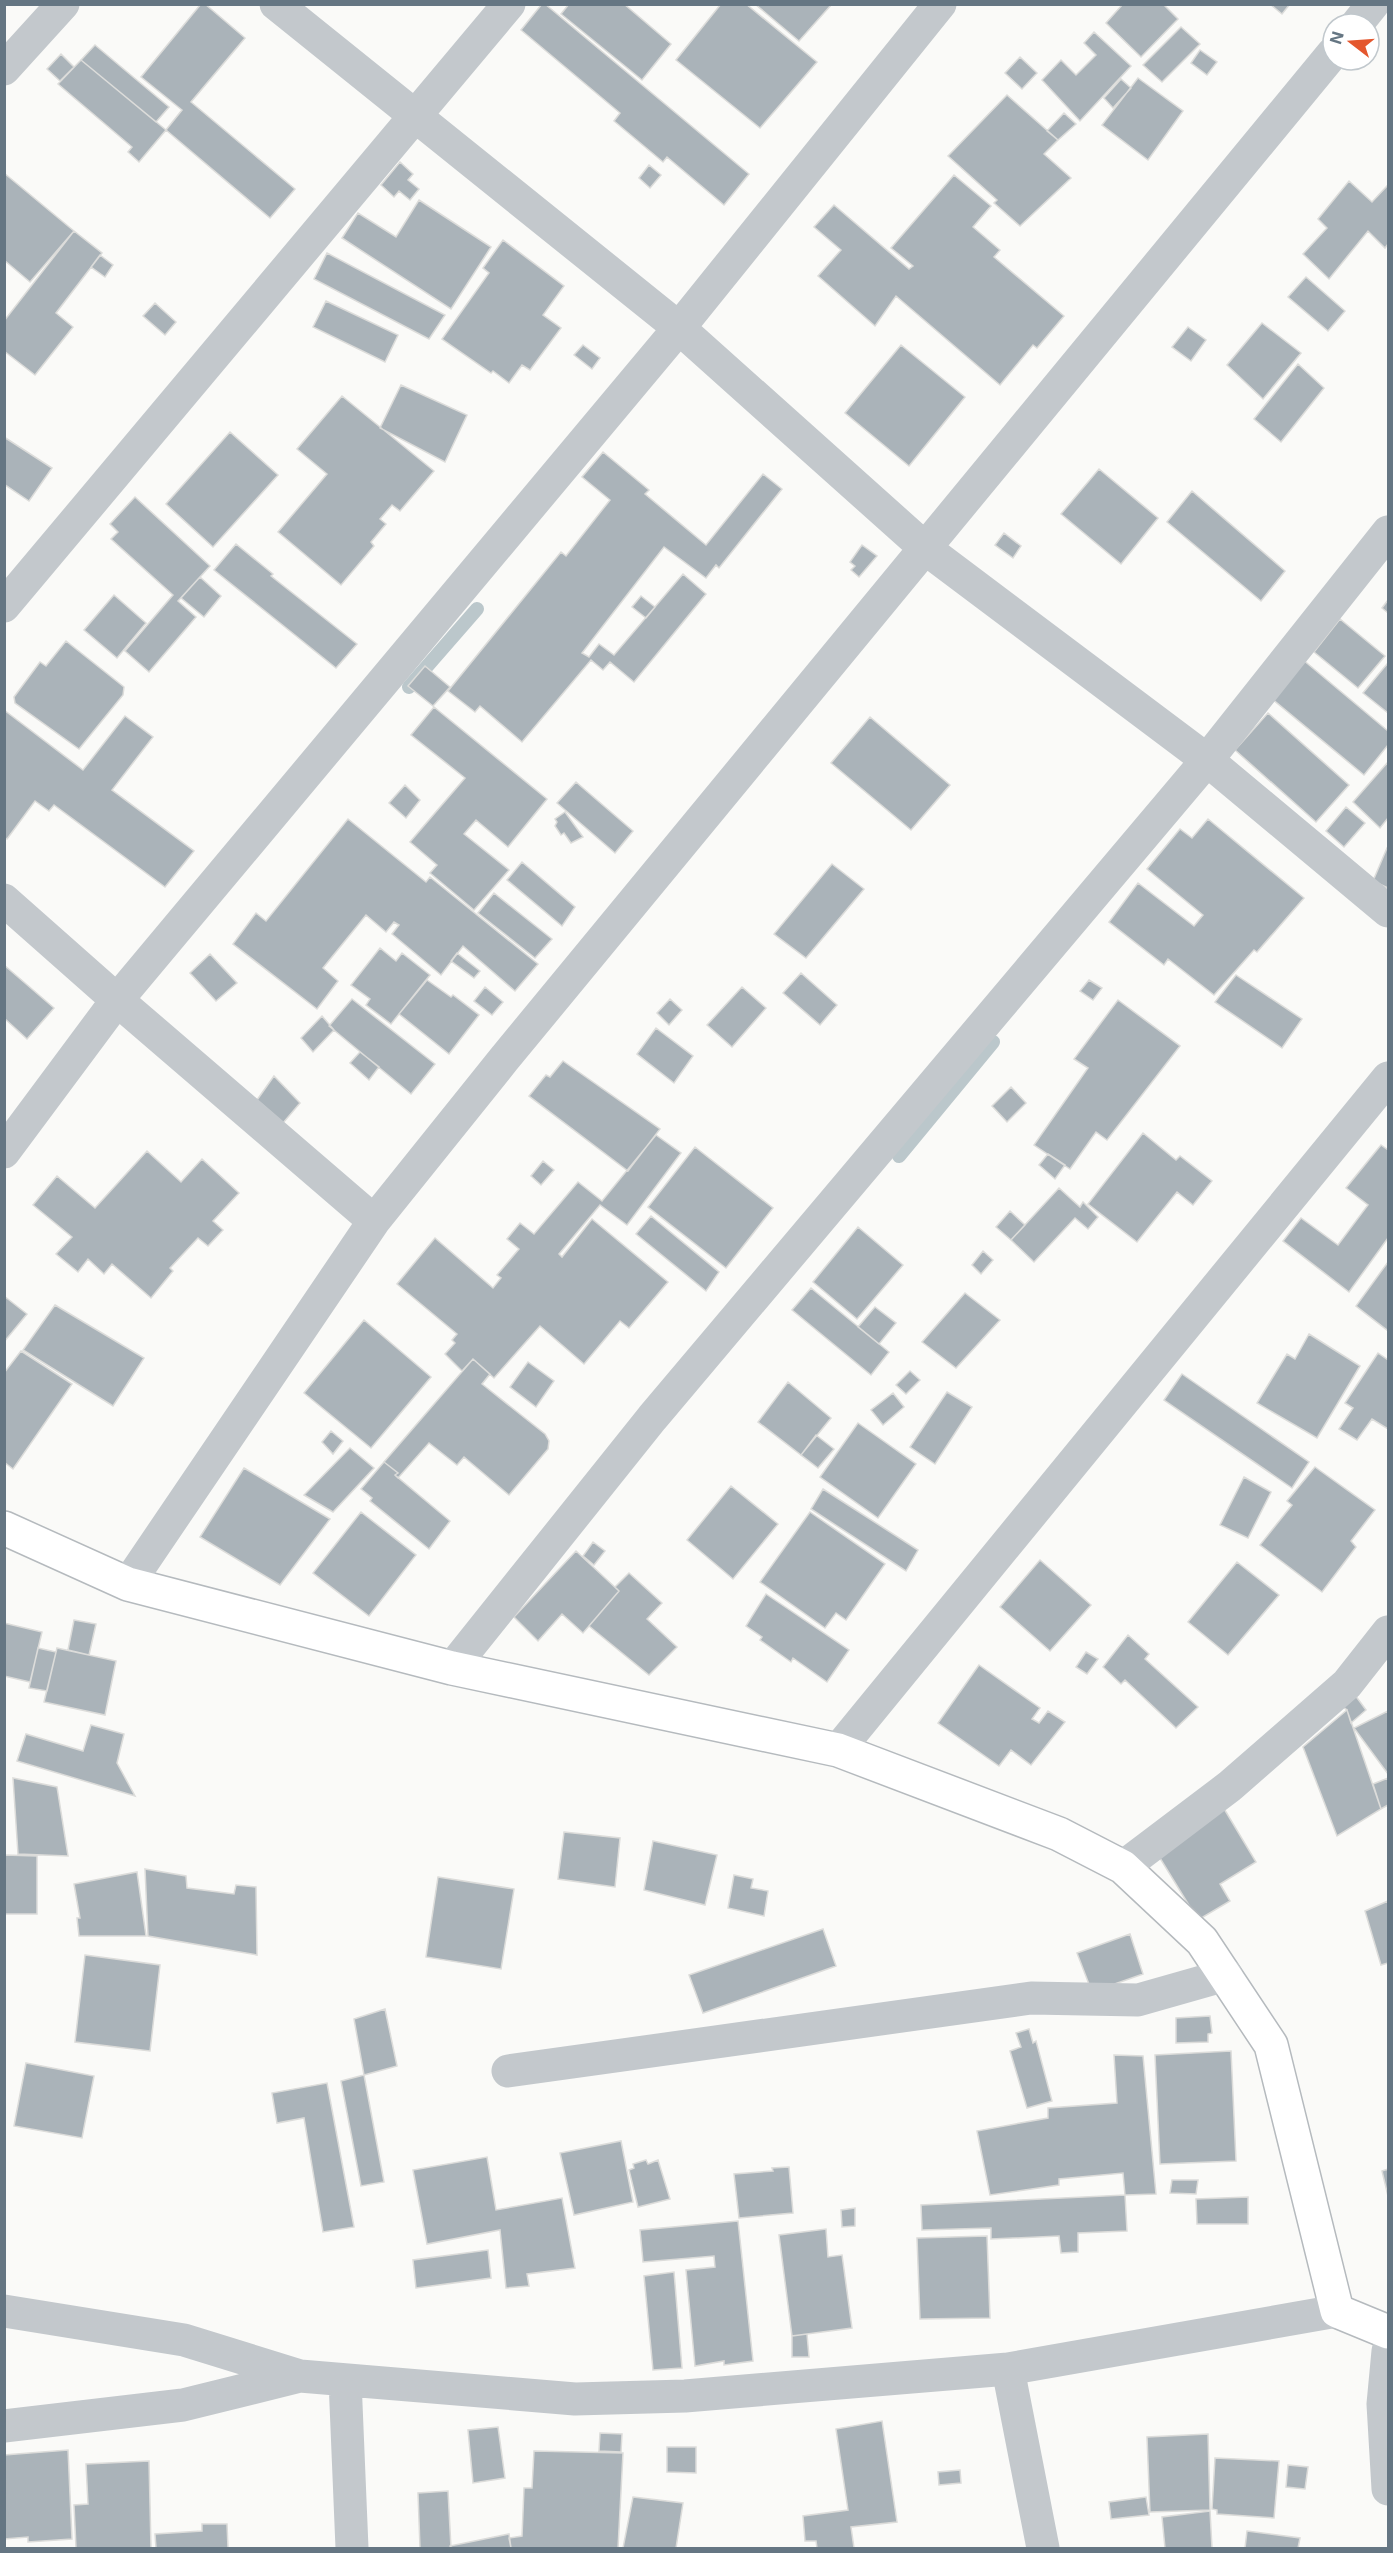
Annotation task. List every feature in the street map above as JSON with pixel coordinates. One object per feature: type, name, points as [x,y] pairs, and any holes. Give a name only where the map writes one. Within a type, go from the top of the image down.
[{"type":"main road","points":[[4,1528],[128,1584],[452,1668],[838,1750],[1059,1834],[1123,1867],[1202,1941],[1271,2045],[1337,2311],[1389,2332]]},
{"type":"street","points":[[4,69],[63,4]]},
{"type":"street","points":[[276,4],[679,328],[926,549],[1207,760],[1389,912]]},
{"type":"street","points":[[4,606],[417,117],[509,4]]},
{"type":"street","points":[[4,1152],[117,1000],[679,328],[940,4]]},
{"type":"street","points":[[128,1584],[374,1221],[512,1050],[1321,68]]},
{"type":"street","points":[[452,1668],[652,1418],[1207,760],[1389,532]]},
{"type":"street","points":[[4,900],[374,1221]]},
{"type":"street","points":[[838,1750],[1389,1078]]},
{"type":"street","points":[[1123,1867],[1230,1786],[1347,1684],[1389,1632]]},
{"type":"street","points":[[508,2071],[1031,1998],[1138,2000],[1226,1975]]},
{"type":"street","points":[[4,2311],[184,2340],[300,2376],[575,2399],[685,2396],[1008,2369],[1337,2311]]},
{"type":"street","points":[[1389,2351],[1383,2404],[1389,2489]]},
{"type":"street","points":[[1008,2369],[1043,2548]]},
{"type":"street","points":[[4,2426],[183,2405],[300,2376]]},
{"type":"street","points":[[345,2380],[352,2548]]},
{"type":"building","points":[[201,4],[205,4],[245,38],[191,102],[295,189],[270,218],[166,130],[182,110],[141,77]]},
{"type":"building","points":[[542,4],[545,4],[749,174],[724,205],[667,157],[663,162],[614,121],[620,113],[521,30]]},
{"type":"building","points":[[569,4],[624,4],[671,44],[642,80],[561,14]]},
{"type":"building","points":[[721,4],[746,4],[817,62],[760,128],[676,60]]},
{"type":"building","points":[[755,4],[832,4],[799,41]]},
{"type":"building","points":[[1123,4],[1163,4],[1178,19],[1141,57],[1106,23]]},
{"type":"building","points":[[1270,4],[1290,4],[1282,14]]},
{"type":"building","points":[[1181,27],[1200,44],[1162,82],[1143,65]]},
{"type":"building","points":[[1094,32],[1131,66],[1080,121],[1042,80],[1061,60],[1076,75],[1096,55],[1084,43]]},
{"type":"building","points":[[95,45],[169,107],[156,122],[81,60]]},
{"type":"building","points":[[1200,50],[1217,62],[1207,75],[1191,63]]},
{"type":"building","points":[[61,54],[74,67],[60,81],[47,69]]},
{"type":"building","points":[[1020,57],[1037,73],[1022,89],[1005,73]]},
{"type":"building","points":[[81,60],[166,130],[139,162],[128,152],[132,147],[58,84]]},
{"type":"building","points":[[1138,78],[1183,111],[1148,160],[1102,125]]},
{"type":"building","points":[[1121,79],[1131,88],[1113,108],[1104,98]]},
{"type":"building","points":[[1007,95],[1058,140],[1044,154],[1071,178],[1020,226],[994,203],[997,200],[948,156]]},
{"type":"building","points":[[1064,113],[1076,124],[1058,140],[1047,131]]},
{"type":"building","points":[[400,162],[413,174],[408,180],[419,189],[410,200],[399,191],[394,197],[381,185]]},
{"type":"building","points":[[649,165],[661,175],[650,188],[639,178]]},
{"type":"building","points":[[4,173],[74,231],[30,282],[4,260]]},
{"type":"building","points":[[954,175],[991,206],[973,227],[1000,250],[994,257],[1064,316],[1037,348],[1033,345],[1000,385],[896,296],[875,326],[818,276],[841,250],[814,227],[834,205],[909,269],[913,266],[891,248]]},
{"type":"building","points":[[1349,181],[1372,202],[1388,185],[1388,244],[1385,248],[1368,231],[1329,279],[1303,254],[1327,228],[1318,219]]},
{"type":"building","points":[[419,200],[491,247],[451,309],[342,238],[358,213],[396,237]]},
{"type":"building","points":[[74,231],[102,253],[56,313],[73,327],[35,375],[4,351],[4,321]]},
{"type":"building","points":[[503,240],[564,286],[543,315],[561,328],[530,370],[522,365],[509,383],[442,339],[489,273],[483,268]]},
{"type":"building","points":[[327,253],[445,315],[429,339],[314,279]]},
{"type":"building","points":[[100,255],[113,265],[105,277],[91,267]]},
{"type":"building","points":[[1306,277],[1345,311],[1328,331],[1288,297]]},
{"type":"building","points":[[326,301],[398,335],[385,362],[313,327]]},
{"type":"building","points":[[155,303],[176,322],[165,335],[143,316]]},
{"type":"building","points":[[1262,323],[1301,353],[1263,399],[1227,365]]},
{"type":"building","points":[[1188,327],[1206,340],[1191,361],[1172,347]]},
{"type":"building","points":[[583,345],[600,358],[592,369],[574,355]]},
{"type":"building","points":[[901,345],[965,397],[909,466],[845,413]]},
{"type":"building","points":[[1298,364],[1324,388],[1281,442],[1254,419]]},
{"type":"building","points":[[401,385],[467,415],[445,462],[380,428]]},
{"type":"building","points":[[342,396],[434,471],[400,511],[392,505],[380,519],[386,524],[371,542],[374,546],[341,585],[278,532],[327,474],[297,449]]},
{"type":"building","points":[[230,432],[278,475],[213,547],[166,504]]},
{"type":"building","points":[[4,437],[52,468],[29,501],[4,484]]},
{"type":"building","points":[[603,452],[649,490],[645,494],[706,545],[763,474],[782,489],[719,568],[716,565],[706,578],[664,547],[582,653],[589,657],[599,644],[614,655],[683,574],[706,594],[634,682],[610,662],[603,670],[591,660],[522,742],[480,706],[475,712],[448,691],[561,552],[566,556],[610,500],[582,477]]},
{"type":"building","points":[[1099,469],[1158,518],[1121,564],[1061,514]]},
{"type":"building","points":[[1192,491],[1285,571],[1261,601],[1167,522]]},
{"type":"building","points":[[135,497],[210,566],[178,601],[196,617],[149,672],[125,651],[173,595],[111,539],[118,532],[110,524]]},
{"type":"building","points":[[1004,533],[1021,546],[1013,558],[995,545]]},
{"type":"building","points":[[236,544],[273,574],[271,576],[357,644],[336,668],[214,570]]},
{"type":"building","points":[[862,545],[877,556],[859,577],[851,570],[855,566],[850,562]]},
{"type":"building","points":[[200,577],[221,596],[204,617],[181,598]]},
{"type":"building","points":[[114,595],[146,623],[117,658],[84,630]]},
{"type":"building","points":[[641,596],[655,607],[646,618],[632,607]]},
{"type":"building","points":[[1388,600],[1388,613],[1382,608]]},
{"type":"building","points":[[1340,619],[1385,656],[1358,688],[1314,652]]},
{"type":"building","points":[[66,641],[124,687],[123,695],[79,749],[15,703],[14,697],[40,662],[46,666]]},
{"type":"building","points":[[1302,659],[1388,731],[1388,745],[1364,775],[1271,698]]},
{"type":"building","points":[[1387,664],[1388,666],[1388,713],[1363,693]]},
{"type":"building","points":[[425,666],[450,687],[433,706],[408,686]]},
{"type":"building","points":[[434,707],[547,799],[508,847],[476,820],[464,834],[509,870],[474,910],[430,873],[437,865],[410,842],[465,778],[411,735]]},
{"type":"building","points":[[4,710],[83,770],[125,716],[153,737],[112,790],[194,851],[165,887],[54,805],[49,811],[35,801],[7,839],[4,837]]},
{"type":"building","points":[[1268,713],[1349,785],[1316,822],[1235,750]]},
{"type":"building","points":[[870,717],[950,785],[911,830],[831,763]]},
{"type":"building","points":[[1388,762],[1388,818],[1380,828],[1353,802]]},
{"type":"building","points":[[576,782],[633,831],[615,853],[557,803]]},
{"type":"building","points":[[405,785],[420,800],[406,818],[389,803]]},
{"type":"building","points":[[1346,807],[1365,823],[1344,847],[1326,831]]},
{"type":"building","points":[[565,812],[583,837],[571,843],[555,826],[557,822],[555,819]]},
{"type":"building","points":[[348,819],[426,882],[430,877],[538,964],[515,991],[463,946],[441,975],[392,934],[399,925],[394,922],[386,932],[366,915],[323,968],[338,981],[317,1009],[233,944],[256,913],[266,921]]},
{"type":"building","points":[[1208,819],[1304,898],[1257,952],[1254,950],[1214,995],[1168,959],[1164,965],[1109,922],[1138,883],[1194,926],[1203,915],[1147,869],[1180,829],[1192,838]]},
{"type":"building","points":[[1388,849],[1388,888],[1373,881]]},
{"type":"building","points":[[522,862],[575,907],[562,926],[507,880]]},
{"type":"building","points":[[832,864],[864,889],[806,958],[774,934]]},
{"type":"building","points":[[494,893],[552,939],[535,958],[478,913]]},
{"type":"building","points":[[380,948],[396,961],[402,953],[430,975],[391,1024],[366,1005],[370,999],[351,985]]},
{"type":"building","points":[[457,953],[480,971],[474,978],[451,961]]},
{"type":"building","points":[[210,954],[237,983],[216,1001],[190,973]]},
{"type":"building","points":[[4,965],[54,1008],[27,1039],[4,1018]]},
{"type":"building","points":[[801,973],[837,1005],[820,1025],[783,993]]},
{"type":"building","points":[[1236,975],[1302,1019],[1282,1048],[1215,1002]]},
{"type":"building","points":[[427,980],[451,997],[453,995],[479,1015],[449,1054],[399,1014]]},
{"type":"building","points":[[1089,980],[1102,988],[1093,1000],[1080,991]]},
{"type":"building","points":[[485,987],[503,1002],[492,1015],[474,1001]]},
{"type":"building","points":[[742,987],[766,1008],[732,1047],[707,1025]]},
{"type":"building","points":[[352,999],[435,1064],[411,1094],[329,1026]]},
{"type":"building","points":[[670,999],[682,1010],[669,1025],[657,1013]]},
{"type":"building","points":[[1118,1000],[1180,1046],[1107,1140],[1096,1132],[1070,1169],[1034,1145],[1088,1068],[1074,1059]]},
{"type":"building","points":[[322,1016],[334,1030],[313,1052],[301,1038]]},
{"type":"building","points":[[656,1028],[693,1056],[674,1083],[637,1054]]},
{"type":"building","points":[[360,1052],[379,1067],[369,1080],[350,1063]]},
{"type":"building","points":[[563,1061],[660,1129],[628,1171],[529,1096],[546,1075],[550,1077]]},
{"type":"building","points":[[274,1076],[300,1103],[283,1123],[257,1100]]},
{"type":"building","points":[[1011,1087],[1026,1103],[1007,1122],[992,1106]]},
{"type":"building","points":[[1143,1133],[1176,1160],[1180,1156],[1212,1181],[1193,1205],[1177,1192],[1137,1242],[1088,1204]]},
{"type":"building","points":[[656,1135],[681,1153],[627,1225],[600,1205],[559,1254],[562,1257],[592,1219],[668,1282],[629,1328],[620,1321],[584,1364],[540,1326],[494,1378],[473,1359],[462,1371],[445,1354],[455,1343],[452,1340],[457,1334],[397,1284],[435,1238],[493,1288],[501,1278],[497,1275],[519,1249],[507,1239],[520,1223],[534,1234],[578,1182],[602,1201]]},
{"type":"building","points":[[1381,1145],[1388,1150],[1388,1238],[1349,1292],[1283,1241],[1301,1218],[1338,1245],[1368,1205],[1346,1188]]},
{"type":"building","points":[[695,1147],[773,1208],[726,1268],[648,1207]]},
{"type":"building","points":[[147,1151],[181,1182],[202,1159],[239,1193],[213,1221],[223,1230],[208,1246],[198,1238],[170,1268],[173,1271],[151,1298],[112,1264],[104,1274],[88,1259],[78,1272],[56,1254],[72,1237],[33,1205],[57,1176],[95,1208]]},
{"type":"building","points":[[1048,1154],[1065,1165],[1055,1179],[1039,1165]]},
{"type":"building","points":[[543,1161],[554,1170],[541,1185],[531,1176]]},
{"type":"building","points":[[1059,1188],[1080,1207],[1083,1202],[1098,1217],[1088,1229],[1075,1218],[1034,1262],[1011,1240]]},
{"type":"building","points":[[1010,1211],[1025,1225],[1011,1240],[996,1227]]},
{"type":"building","points":[[651,1216],[719,1272],[706,1291],[636,1234]]},
{"type":"building","points":[[858,1227],[903,1265],[857,1319],[813,1282]]},
{"type":"building","points":[[983,1251],[993,1260],[981,1274],[972,1265]]},
{"type":"building","points":[[1388,1262],[1388,1328],[1387,1330],[1356,1306]]},
{"type":"building","points":[[811,1288],[889,1352],[871,1375],[792,1310]]},
{"type":"building","points":[[965,1293],[1000,1320],[956,1368],[922,1342]]},
{"type":"building","points":[[4,1296],[27,1314],[4,1342]]},
{"type":"building","points":[[55,1305],[144,1358],[113,1406],[23,1350]]},
{"type":"building","points":[[875,1307],[896,1323],[879,1344],[858,1327]]},
{"type":"building","points":[[364,1320],[431,1377],[371,1448],[304,1393]]},
{"type":"building","points":[[1309,1334],[1360,1366],[1317,1438],[1257,1403],[1287,1354],[1295,1359]]},
{"type":"building","points":[[21,1351],[72,1384],[13,1469],[4,1462],[4,1373]]},
{"type":"building","points":[[1378,1353],[1388,1360],[1388,1429],[1372,1419],[1357,1440],[1339,1429],[1353,1408],[1345,1403]]},
{"type":"building","points":[[473,1359],[490,1374],[482,1384],[545,1434],[549,1441],[548,1449],[509,1495],[464,1457],[457,1465],[429,1443],[398,1478],[395,1475],[398,1473],[384,1462]]},
{"type":"building","points":[[528,1362],[554,1381],[536,1407],[510,1387]]},
{"type":"building","points":[[910,1371],[920,1380],[906,1394],[896,1385]]},
{"type":"building","points":[[1182,1374],[1309,1462],[1292,1488],[1164,1400]]},
{"type":"building","points":[[788,1382],[831,1418],[801,1455],[758,1422]]},
{"type":"building","points":[[947,1392],[972,1407],[935,1464],[910,1447]]},
{"type":"building","points":[[893,1393],[904,1407],[883,1425],[871,1410]]},
{"type":"building","points":[[858,1423],[916,1464],[878,1518],[820,1477]]},
{"type":"building","points":[[331,1431],[343,1441],[333,1454],[322,1442]]},
{"type":"building","points":[[816,1435],[834,1449],[818,1468],[801,1455]]},
{"type":"building","points":[[350,1448],[374,1468],[333,1512],[304,1495]]},
{"type":"building","points":[[384,1462],[398,1473],[395,1475],[450,1521],[429,1549],[370,1501],[372,1498],[361,1489]]},
{"type":"building","points":[[1315,1467],[1375,1510],[1351,1541],[1356,1547],[1322,1592],[1260,1545],[1292,1505],[1287,1501]]},
{"type":"building","points":[[244,1468],[330,1519],[280,1585],[200,1537]]},
{"type":"building","points":[[1244,1477],[1271,1492],[1248,1538],[1220,1525]]},
{"type":"building","points":[[731,1486],[778,1524],[733,1579],[687,1540]]},
{"type":"building","points":[[823,1489],[918,1550],[906,1571],[811,1509]]},
{"type":"building","points":[[361,1512],[416,1555],[369,1616],[313,1573]]},
{"type":"building","points":[[810,1512],[885,1564],[846,1620],[836,1613],[825,1628],[760,1582]]},
{"type":"building","points":[[593,1542],[605,1551],[594,1565],[583,1556]]},
{"type":"building","points":[[576,1551],[619,1591],[583,1633],[562,1614],[538,1641],[514,1617]]},
{"type":"building","points":[[1040,1560],[1091,1605],[1050,1651],[1000,1607]]},
{"type":"building","points":[[1237,1562],[1279,1595],[1228,1655],[1188,1622]]},
{"type":"building","points":[[629,1573],[662,1603],[647,1619],[677,1647],[649,1675],[589,1626],[619,1591],[615,1587]]},
{"type":"building","points":[[766,1594],[849,1650],[827,1682],[793,1658],[791,1662],[760,1640],[762,1637],[746,1626]]},
{"type":"building","points":[[74,1620],[96,1624],[89,1655],[68,1650]]},
{"type":"building","points":[[4,1623],[42,1632],[30,1682],[4,1676]]},
{"type":"building","points":[[1128,1635],[1149,1654],[1145,1659],[1198,1707],[1176,1728],[1125,1680],[1121,1684],[1103,1667]]},
{"type":"building","points":[[38,1648],[56,1652],[47,1691],[29,1688]]},
{"type":"building","points":[[57,1648],[116,1661],[105,1715],[44,1702]]},
{"type":"building","points":[[1086,1652],[1098,1659],[1087,1674],[1076,1667]]},
{"type":"building","points":[[979,1665],[1040,1708],[1032,1719],[1039,1723],[1048,1711],[1065,1722],[1031,1765],[1011,1750],[999,1766],[938,1723]]},
{"type":"building","points":[[1355,1695],[1366,1710],[1351,1723],[1347,1710],[1342,1706]]},
{"type":"building","points":[[1347,1710],[1381,1809],[1337,1836],[1303,1747]]},
{"type":"building","points":[[1388,1711],[1388,1774],[1354,1728]]},
{"type":"building","points":[[91,1725],[124,1734],[117,1763],[135,1796],[17,1761],[26,1734],[83,1751]]},
{"type":"building","points":[[13,1778],[57,1787],[68,1856],[18,1854]]},
{"type":"building","points":[[1388,1778],[1388,1805],[1381,1809],[1373,1784]]},
{"type":"building","points":[[1223,1807],[1256,1862],[1220,1884],[1230,1901],[1198,1920],[1155,1850]]},
{"type":"building","points":[[564,1832],[620,1838],[615,1887],[558,1879]]},
{"type":"building","points":[[653,1841],[717,1855],[705,1905],[644,1890]]},
{"type":"building","points":[[4,1855],[37,1856],[37,1914],[4,1914]]},
{"type":"building","points":[[145,1869],[186,1876],[187,1888],[234,1894],[236,1885],[256,1887],[257,1955],[148,1936]]},
{"type":"building","points":[[137,1872],[146,1936],[79,1936],[77,1918],[80,1918],[74,1884]]},
{"type":"building","points":[[734,1875],[753,1879],[751,1888],[768,1891],[764,1916],[728,1908]]},
{"type":"building","points":[[438,1877],[514,1889],[501,1969],[426,1957]]},
{"type":"building","points":[[1388,1901],[1388,1963],[1381,1965],[1365,1911]]},
{"type":"building","points":[[823,1929],[836,1966],[703,2013],[689,1975]]},
{"type":"building","points":[[1130,1934],[1143,1974],[1092,1992],[1077,1953]]},
{"type":"building","points":[[85,1955],[160,1965],[150,2051],[75,2042]]},
{"type":"building","points":[[385,2009],[397,2066],[364,2075],[354,2019]]},
{"type":"building","points":[[1210,2016],[1212,2033],[1208,2034],[1208,2042],[1176,2043],[1176,2018]]},
{"type":"building","points":[[1029,2029],[1033,2043],[1036,2041],[1052,2101],[1027,2108],[1010,2051],[1021,2047],[1016,2033]]},
{"type":"building","points":[[1231,2051],[1236,2161],[1160,2164],[1155,2055]]},
{"type":"building","points":[[1114,2055],[1143,2056],[1156,2194],[1125,2195],[1123,2173],[1059,2179],[1059,2185],[990,2195],[977,2131],[1048,2118],[1048,2108],[1117,2103]]},
{"type":"building","points":[[26,2063],[94,2076],[82,2138],[14,2126]]},
{"type":"building","points":[[364,2075],[384,2182],[361,2186],[341,2081]]},
{"type":"building","points":[[327,2083],[354,2227],[323,2232],[304,2118],[277,2123],[272,2093]]},
{"type":"building","points":[[621,2141],[633,2202],[574,2215],[560,2153]]},
{"type":"building","points":[[487,2157],[496,2210],[562,2198],[575,2268],[527,2274],[529,2286],[506,2288],[500,2230],[427,2244],[413,2170]]},
{"type":"building","points":[[646,2160],[648,2164],[658,2160],[670,2199],[638,2207],[629,2170],[634,2168],[633,2164]]},
{"type":"building","points":[[789,2167],[793,2213],[739,2218],[734,2174],[773,2171],[772,2168]]},
{"type":"building","points":[[1388,2169],[1388,2196],[1382,2171]]},
{"type":"building","points":[[1172,2180],[1198,2180],[1196,2194],[1170,2193]]},
{"type":"building","points":[[1125,2195],[1127,2231],[1078,2233],[1078,2252],[1061,2253],[1059,2236],[991,2239],[991,2228],[922,2230],[921,2205]]},
{"type":"building","points":[[1248,2197],[1248,2224],[1197,2224],[1196,2199]]},
{"type":"building","points":[[855,2208],[855,2226],[842,2227],[841,2210]]},
{"type":"building","points":[[738,2221],[753,2361],[724,2365],[724,2361],[695,2366],[686,2270],[715,2267],[714,2256],[643,2262],[640,2230]]},
{"type":"building","points":[[826,2229],[828,2257],[842,2255],[852,2328],[792,2336],[779,2235]]},
{"type":"building","points":[[987,2236],[990,2318],[920,2319],[917,2238]]},
{"type":"building","points":[[488,2250],[491,2278],[416,2288],[413,2260]]},
{"type":"building","points":[[674,2272],[682,2368],[653,2370],[644,2276]]},
{"type":"building","points":[[807,2334],[809,2357],[792,2357],[792,2336]]},
{"type":"building","points":[[882,2421],[897,2522],[851,2527],[854,2548],[817,2548],[816,2541],[805,2541],[803,2516],[848,2510],[836,2429]]},
{"type":"building","points":[[498,2427],[505,2478],[473,2483],[468,2430]]},
{"type":"building","points":[[600,2433],[622,2434],[621,2452],[599,2451]]},
{"type":"building","points":[[1208,2434],[1210,2510],[1150,2512],[1147,2437]]},
{"type":"building","points":[[667,2447],[696,2447],[696,2473],[667,2472]]},
{"type":"building","points":[[68,2450],[72,2539],[28,2542],[28,2537],[4,2539],[4,2455]]},
{"type":"building","points":[[534,2451],[623,2453],[618,2548],[511,2548],[509,2538],[522,2536],[524,2488],[532,2488]]},
{"type":"building","points":[[1215,2458],[1279,2461],[1274,2518],[1217,2514],[1217,2510],[1212,2509]]},
{"type":"building","points":[[149,2461],[151,2548],[76,2548],[74,2505],[88,2504],[86,2464]]},
{"type":"building","points":[[1288,2465],[1308,2467],[1305,2489],[1286,2487]]},
{"type":"building","points":[[960,2470],[961,2483],[939,2485],[938,2472]]},
{"type":"building","points":[[448,2491],[451,2548],[420,2548],[418,2493]]},
{"type":"building","points":[[633,2497],[683,2503],[676,2548],[623,2548]]},
{"type":"building","points":[[1146,2497],[1149,2515],[1111,2519],[1109,2502]]},
{"type":"building","points":[[1210,2511],[1212,2548],[1165,2548],[1162,2517]]},
{"type":"building","points":[[202,2524],[227,2524],[228,2548],[156,2548],[155,2534],[202,2531]]},
{"type":"building","points":[[1247,2531],[1300,2538],[1298,2548],[1245,2548]]},
{"type":"building","points":[[509,2534],[511,2548],[451,2548],[450,2546]]},
{"type":"waterway","points":[[409,687],[477,609]]},
{"type":"waterway","points":[[899,1156],[993,1042]]}]
